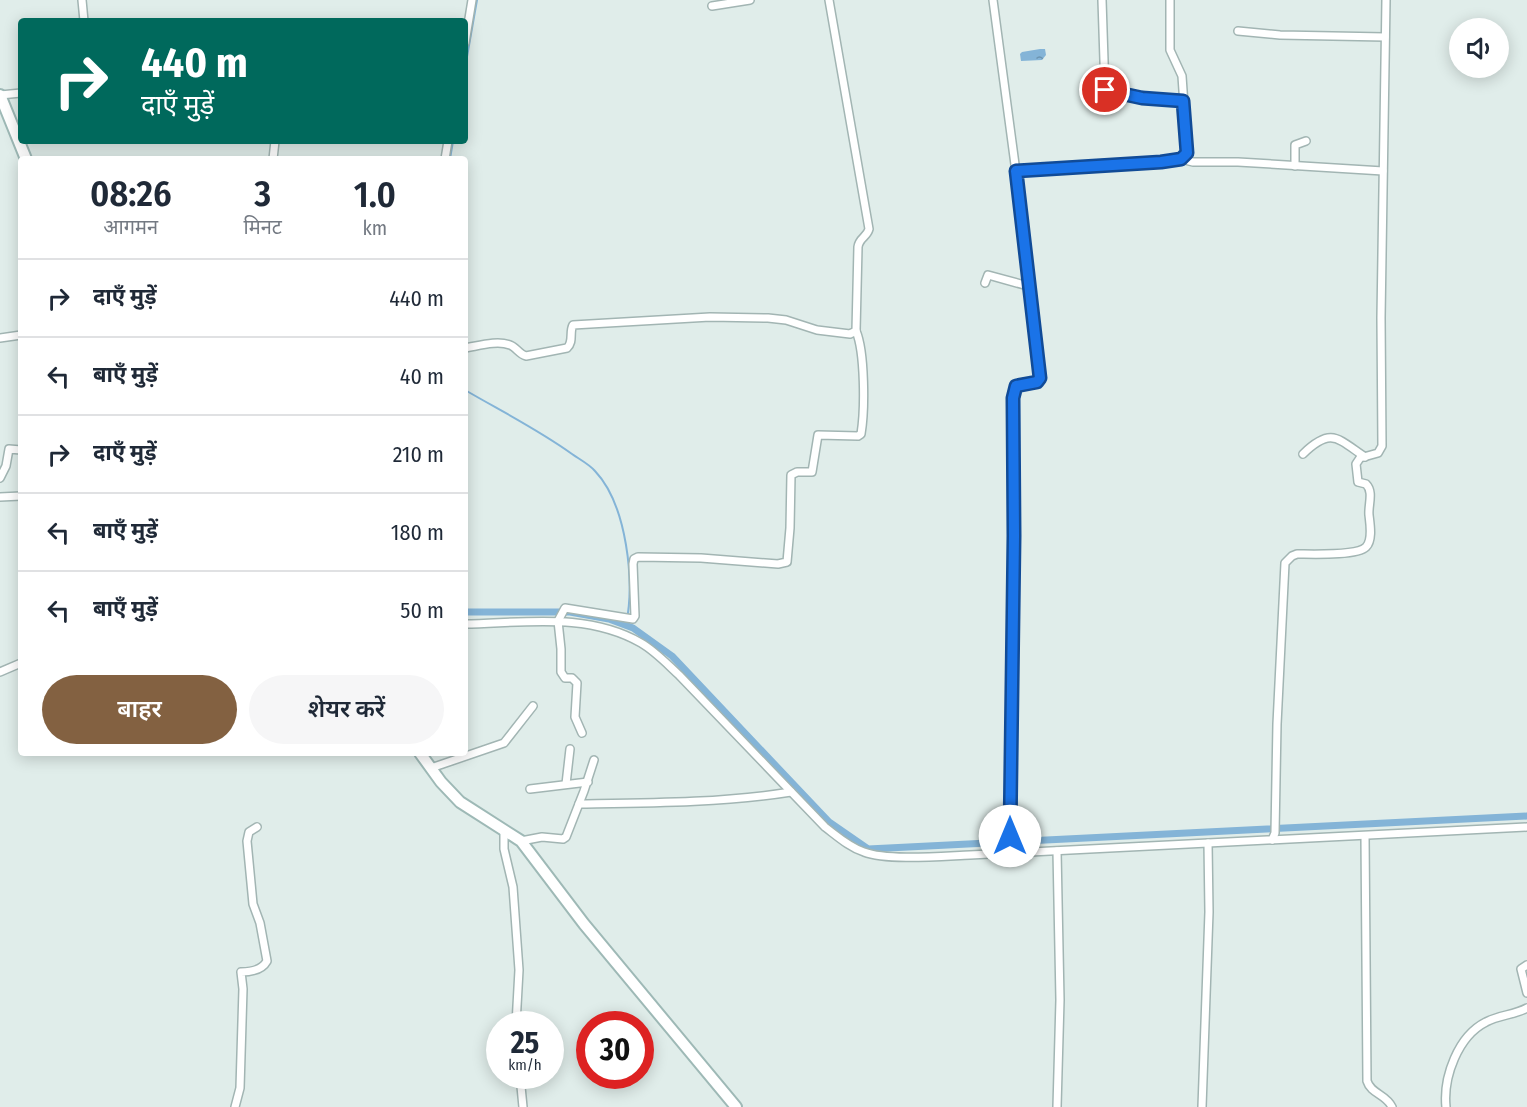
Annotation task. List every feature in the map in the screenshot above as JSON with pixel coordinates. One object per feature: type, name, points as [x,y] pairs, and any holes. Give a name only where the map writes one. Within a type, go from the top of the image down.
[{"type":"main road","points":[[0,95],[18,139]]},
{"type":"main road","points":[[422,756],[460,802],[521,841],[584,924],[736,1107]]},
{"type":"street","points":[[81,0],[84,18]]},
{"type":"street","points":[[468,25],[472,0]]},
{"type":"street","points":[[712,6],[750,0]]},
{"type":"street","points":[[582,733],[575,717],[578,683],[572,678],[565,678],[561,672],[560,619],[565,608],[626,619],[635,616],[633,564],[635,558],[701,558],[778,564],[787,562],[791,475],[797,472],[812,472],[819,435],[858,436],[861,434],[862,376],[860,340],[856,332],[858,247],[859,241],[867,235],[869,229],[830,0]]},
{"type":"street","points":[[993,0],[1040,378],[1037,382],[1016,386],[1013,398],[1014,536],[1010,836],[1007,854]]},
{"type":"street","points":[[1102,0],[1105,91],[1142,98],[1183,101]]},
{"type":"street","points":[[1170,0],[1170,50],[1180,69],[1187,149],[1185,157],[1181,159]]},
{"type":"street","points":[[1273,837],[1276,724],[1285,563],[1297,554],[1351,552],[1368,546],[1371,490],[1366,484],[1358,482],[1355,469],[1358,460],[1378,453],[1382,446],[1386,0]]},
{"type":"street","points":[[1238,31],[1280,35],[1385,37]]},
{"type":"street","points":[[0,95],[18,93]]},
{"type":"street","points":[[1295,166],[1295,145],[1306,141]]},
{"type":"street","points":[[1016,171],[1181,159],[1193,162],[1383,171]]},
{"type":"street","points":[[985,283],[988,275],[1028,286]]},
{"type":"street","points":[[468,348],[508,345],[526,356],[567,348],[573,325],[710,317],[776,319],[795,322],[818,330],[850,334],[856,332]]},
{"type":"street","points":[[0,338],[18,335]]},
{"type":"street","points":[[1303,454],[1315,442],[1328,437],[1341,441],[1365,457]]},
{"type":"street","points":[[0,478],[6,466],[9,449],[18,450]]},
{"type":"street","points":[[0,497],[18,496]]},
{"type":"street","points":[[468,624],[560,619],[607,627],[649,648],[702,699],[825,827],[848,844],[864,852],[905,856],[1007,854],[1208,843],[1273,837],[1365,836],[1527,827]]},
{"type":"street","points":[[0,672],[18,664]]},
{"type":"street","points":[[468,755],[504,743],[533,706]]},
{"type":"street","points":[[566,784],[570,749]]},
{"type":"street","points":[[431,768],[466,756]]},
{"type":"street","points":[[521,841],[542,837],[562,839],[569,832],[594,760]]},
{"type":"street","points":[[530,789],[588,782]]},
{"type":"street","points":[[579,804],[702,802],[764,797],[791,792]]},
{"type":"street","points":[[235,1107],[240,1088],[243,989],[241,972],[251,972],[264,966],[267,962],[260,922],[253,904],[247,842],[249,832],[257,827]]},
{"type":"street","points":[[504,830],[504,849],[513,887],[519,977],[517,1011]]},
{"type":"street","points":[[1365,836],[1368,982],[1367,1081],[1371,1088],[1384,1096],[1392,1107]]},
{"type":"street","points":[[1202,1107],[1209,912],[1208,843]]},
{"type":"street","points":[[1057,851],[1060,1000],[1057,1107]]},
{"type":"street","points":[[1527,965],[1521,969],[1527,993]]},
{"type":"street","points":[[1446,1107],[1446,1081],[1449,1068],[1471,1033],[1489,1021],[1527,1008]]},
{"type":"street","points":[[521,1089],[523,1107]]},
{"type":"water","points":[[1045,49],[1046,55],[1042,60],[1021,61],[1022,52]]},
{"type":"waterway","points":[[468,51],[477,0]]},
{"type":"waterway","points":[[450,156],[452,144]]},
{"type":"waterway","points":[[468,392],[533,429],[590,466],[606,486],[615,503],[626,544],[629,566],[629,607],[626,625]]},
{"type":"waterway","points":[[468,612],[570,612],[609,619],[633,628],[672,656],[829,822],[868,849],[1527,816]]},
{"type":"route","points":[[1010,836],[1014,536],[1013,398],[1016,386],[1040,381],[1016,171],[1161,162],[1181,159],[1187,153],[1183,101],[1142,98],[1105,90]]}]
